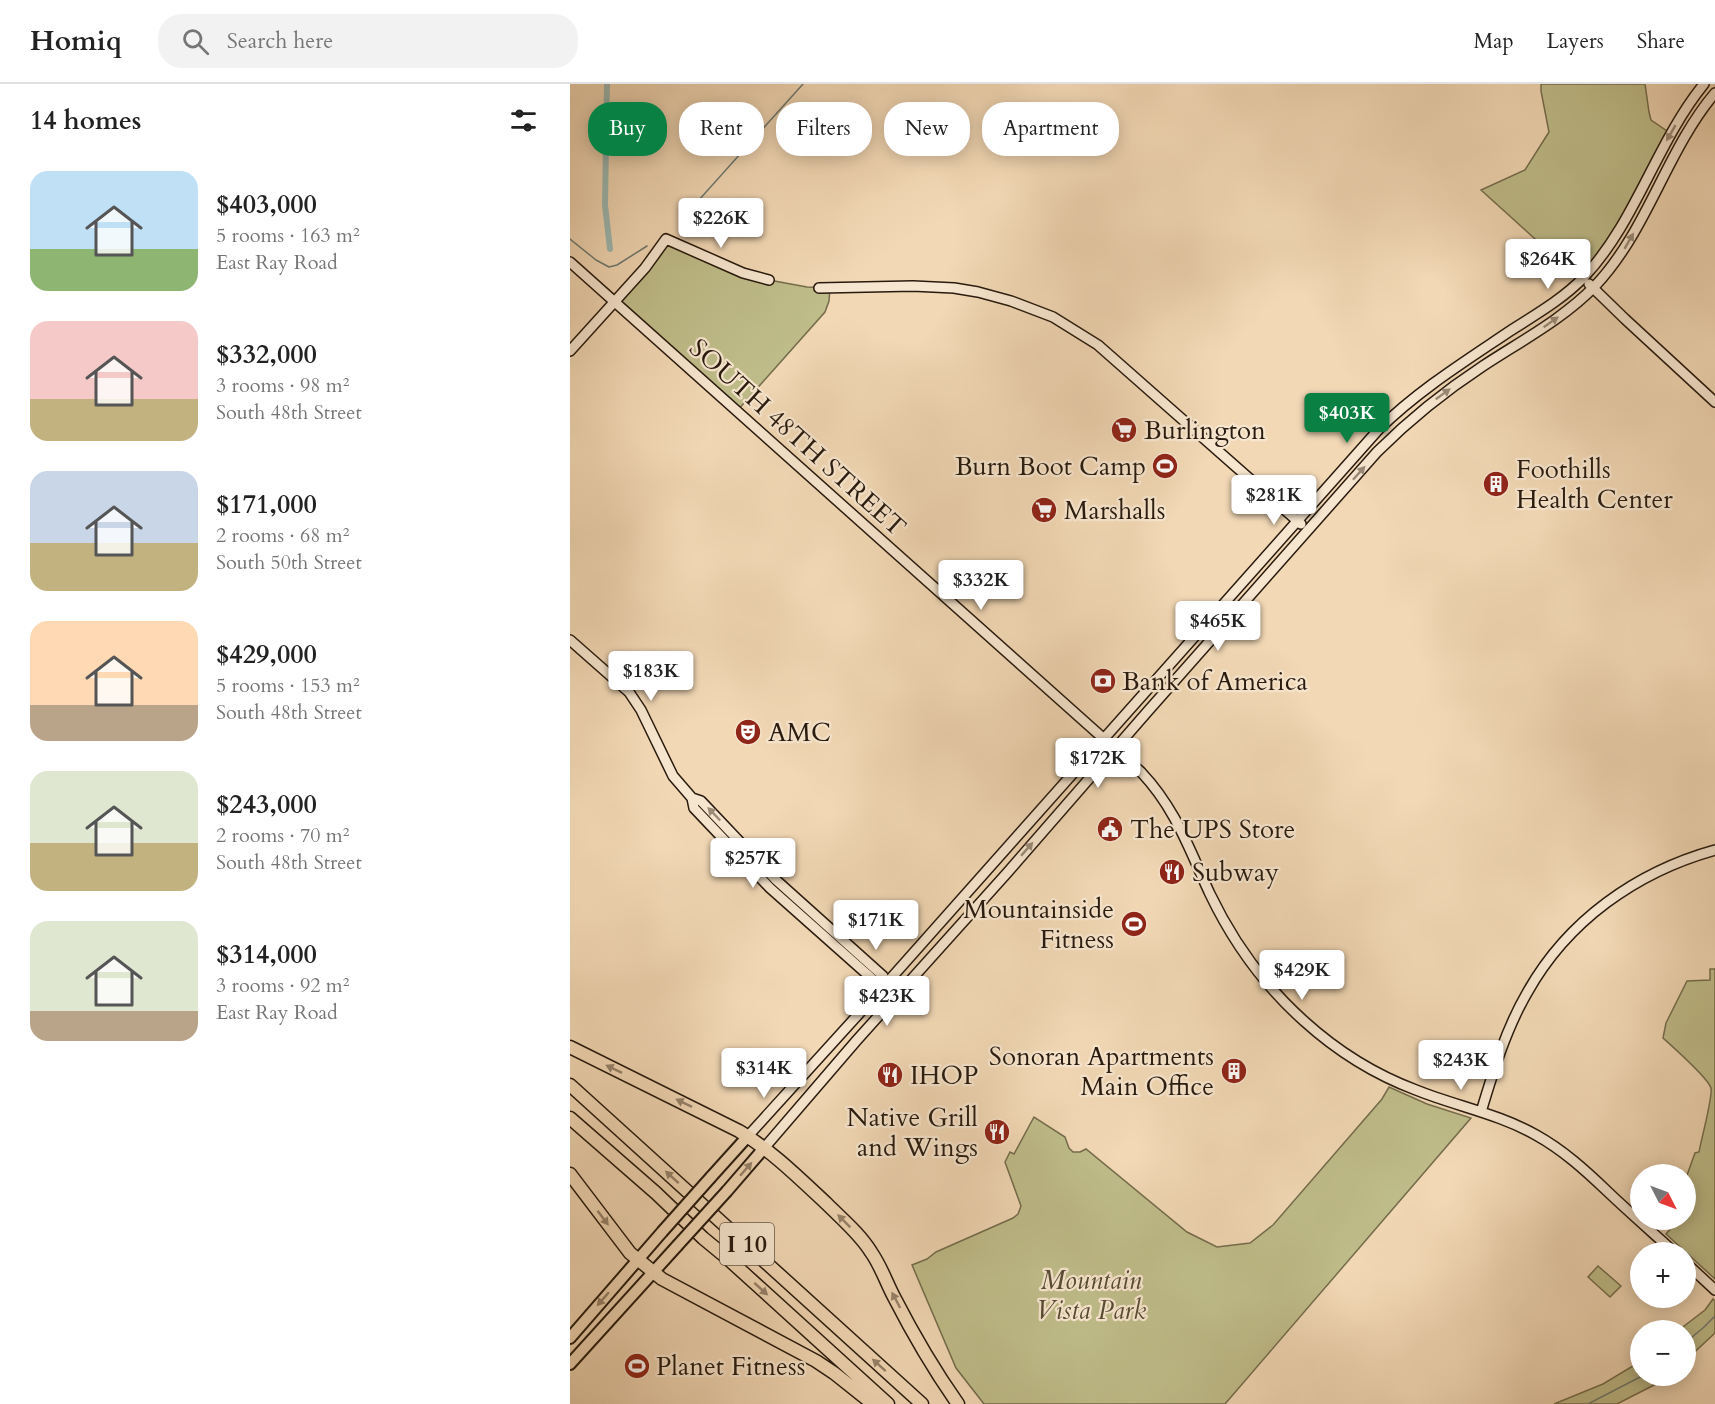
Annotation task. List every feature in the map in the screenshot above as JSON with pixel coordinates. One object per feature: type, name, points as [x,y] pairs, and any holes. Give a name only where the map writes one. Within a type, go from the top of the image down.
[{"type":"highway","points":[[570,1047],[721,1121],[765,1147],[787,1167],[870,1249],[918,1341],[958,1404]]},
{"type":"highway","name":"I 10","points":[[570,1084],[922,1404]]},
{"type":"highway","name":"I 10","points":[[570,1118],[888,1404]]},
{"type":"highway","points":[[570,1174],[630,1253],[654,1273],[816,1361],[873,1404]]},
{"type":"main road","points":[[570,1338],[748,1136],[889,988],[1104,739],[1379,429],[1434,382],[1542,310],[1583,278],[1613,240],[1681,115],[1704,84]]},
{"type":"main road","points":[[570,1364],[727,1191],[856,1040],[1002,878],[1377,452],[1441,395],[1553,321],[1593,288],[1625,248],[1694,122],[1715,93]]},
{"type":"main road","points":[[570,351],[645,268],[666,239],[743,273],[769,280]]},
{"type":"main road","name":"SOUTH 48TH STREET","points":[[570,262],[1151,782],[1182,830],[1210,894],[1236,940],[1265,980],[1294,1012],[1325,1038],[1363,1064],[1402,1085],[1481,1112],[1534,1134],[1569,1157],[1663,1242]]},
{"type":"main road","points":[[1583,278],[1715,402]]},
{"type":"main road","points":[[819,288],[913,286],[954,288],[995,296],[1053,317],[1098,345],[1307,530]]},
{"type":"main road","points":[[570,640],[629,692],[641,710],[673,776],[692,798],[694,808],[770,888],[877,983],[889,988]]},
{"type":"main road","points":[[1481,1112],[1518,1008],[1559,946],[1606,902],[1632,885],[1674,863],[1715,850]]},
{"type":"main road","points":[[1696,1272],[1715,1290]]},
{"type":"green space","points":[[1541,84],[1645,84],[1651,120],[1667,131],[1616,227],[1593,260],[1577,277],[1481,190],[1525,170],[1549,132]]},
{"type":"green space","points":[[666,239],[769,280],[807,287],[830,288],[825,312],[737,411],[614,301]]},
{"type":"green space","points":[[1710,969],[1715,969],[1715,1279],[1696,1262],[1696,1242],[1675,1242],[1666,1234],[1669,1230],[1696,1230],[1696,1164],[1691,1164],[1695,1153],[1699,1152],[1709,1109],[1711,1088],[1704,1077],[1663,1038],[1666,1023],[1687,981],[1710,980]]},
{"type":"green space","name":"Mountain Vista Park","points":[[1389,1087],[1427,1104],[1471,1118],[1225,1404],[984,1404],[956,1368],[912,1265],[1018,1214],[1021,1206],[1005,1162],[1010,1152],[1014,1154],[1034,1117],[1065,1137],[1073,1152],[1086,1149],[1187,1232],[1217,1247],[1250,1243],[1273,1225],[1382,1099]]},
{"type":"green space","points":[[1598,1266],[1621,1286],[1610,1297],[1588,1277]]},
{"type":"green space","points":[[1713,1299],[1715,1301],[1715,1333],[1696,1351],[1696,1320],[1692,1320],[1705,1310]]},
{"type":"green space","points":[[1630,1368],[1630,1386],[1652,1386],[1617,1404],[1554,1404],[1603,1384]]},
{"type":"waterway","points":[[607,84],[605,205],[610,249]]},
{"type":"waterway","points":[[681,220],[803,84]]},
{"type":"waterway","points":[[570,239],[596,260],[609,267],[617,265],[647,246]]},
{"type":"waterway","points":[[1696,1334],[1715,1316]]},
{"type":"waterway","points":[[1588,1404],[1630,1382]]},
{"type":"place","name":"Burlington","points":[[1124,430]]},
{"type":"place","name":"Burn Boot Camp","points":[[1165,466]]},
{"type":"place","name":"Foothills Health Center","points":[[1496,484]]},
{"type":"place","name":"Marshalls","points":[[1044,510]]},
{"type":"place","name":"Bank of America","points":[[1103,681]]},
{"type":"place","name":"AMC","points":[[748,732]]},
{"type":"place","name":"The UPS Store","points":[[1110,829]]},
{"type":"place","name":"Subway","points":[[1172,872]]},
{"type":"place","name":"Mountainside Fitness","points":[[1134,924]]},
{"type":"place","name":"Sonoran Apartments Main Office","points":[[1234,1071]]},
{"type":"place","name":"IHOP","points":[[890,1075]]},
{"type":"place","name":"Native Grill and Wings","points":[[997,1132]]},
{"type":"place","name":"Planet Fitness","points":[[637,1366]]}]
